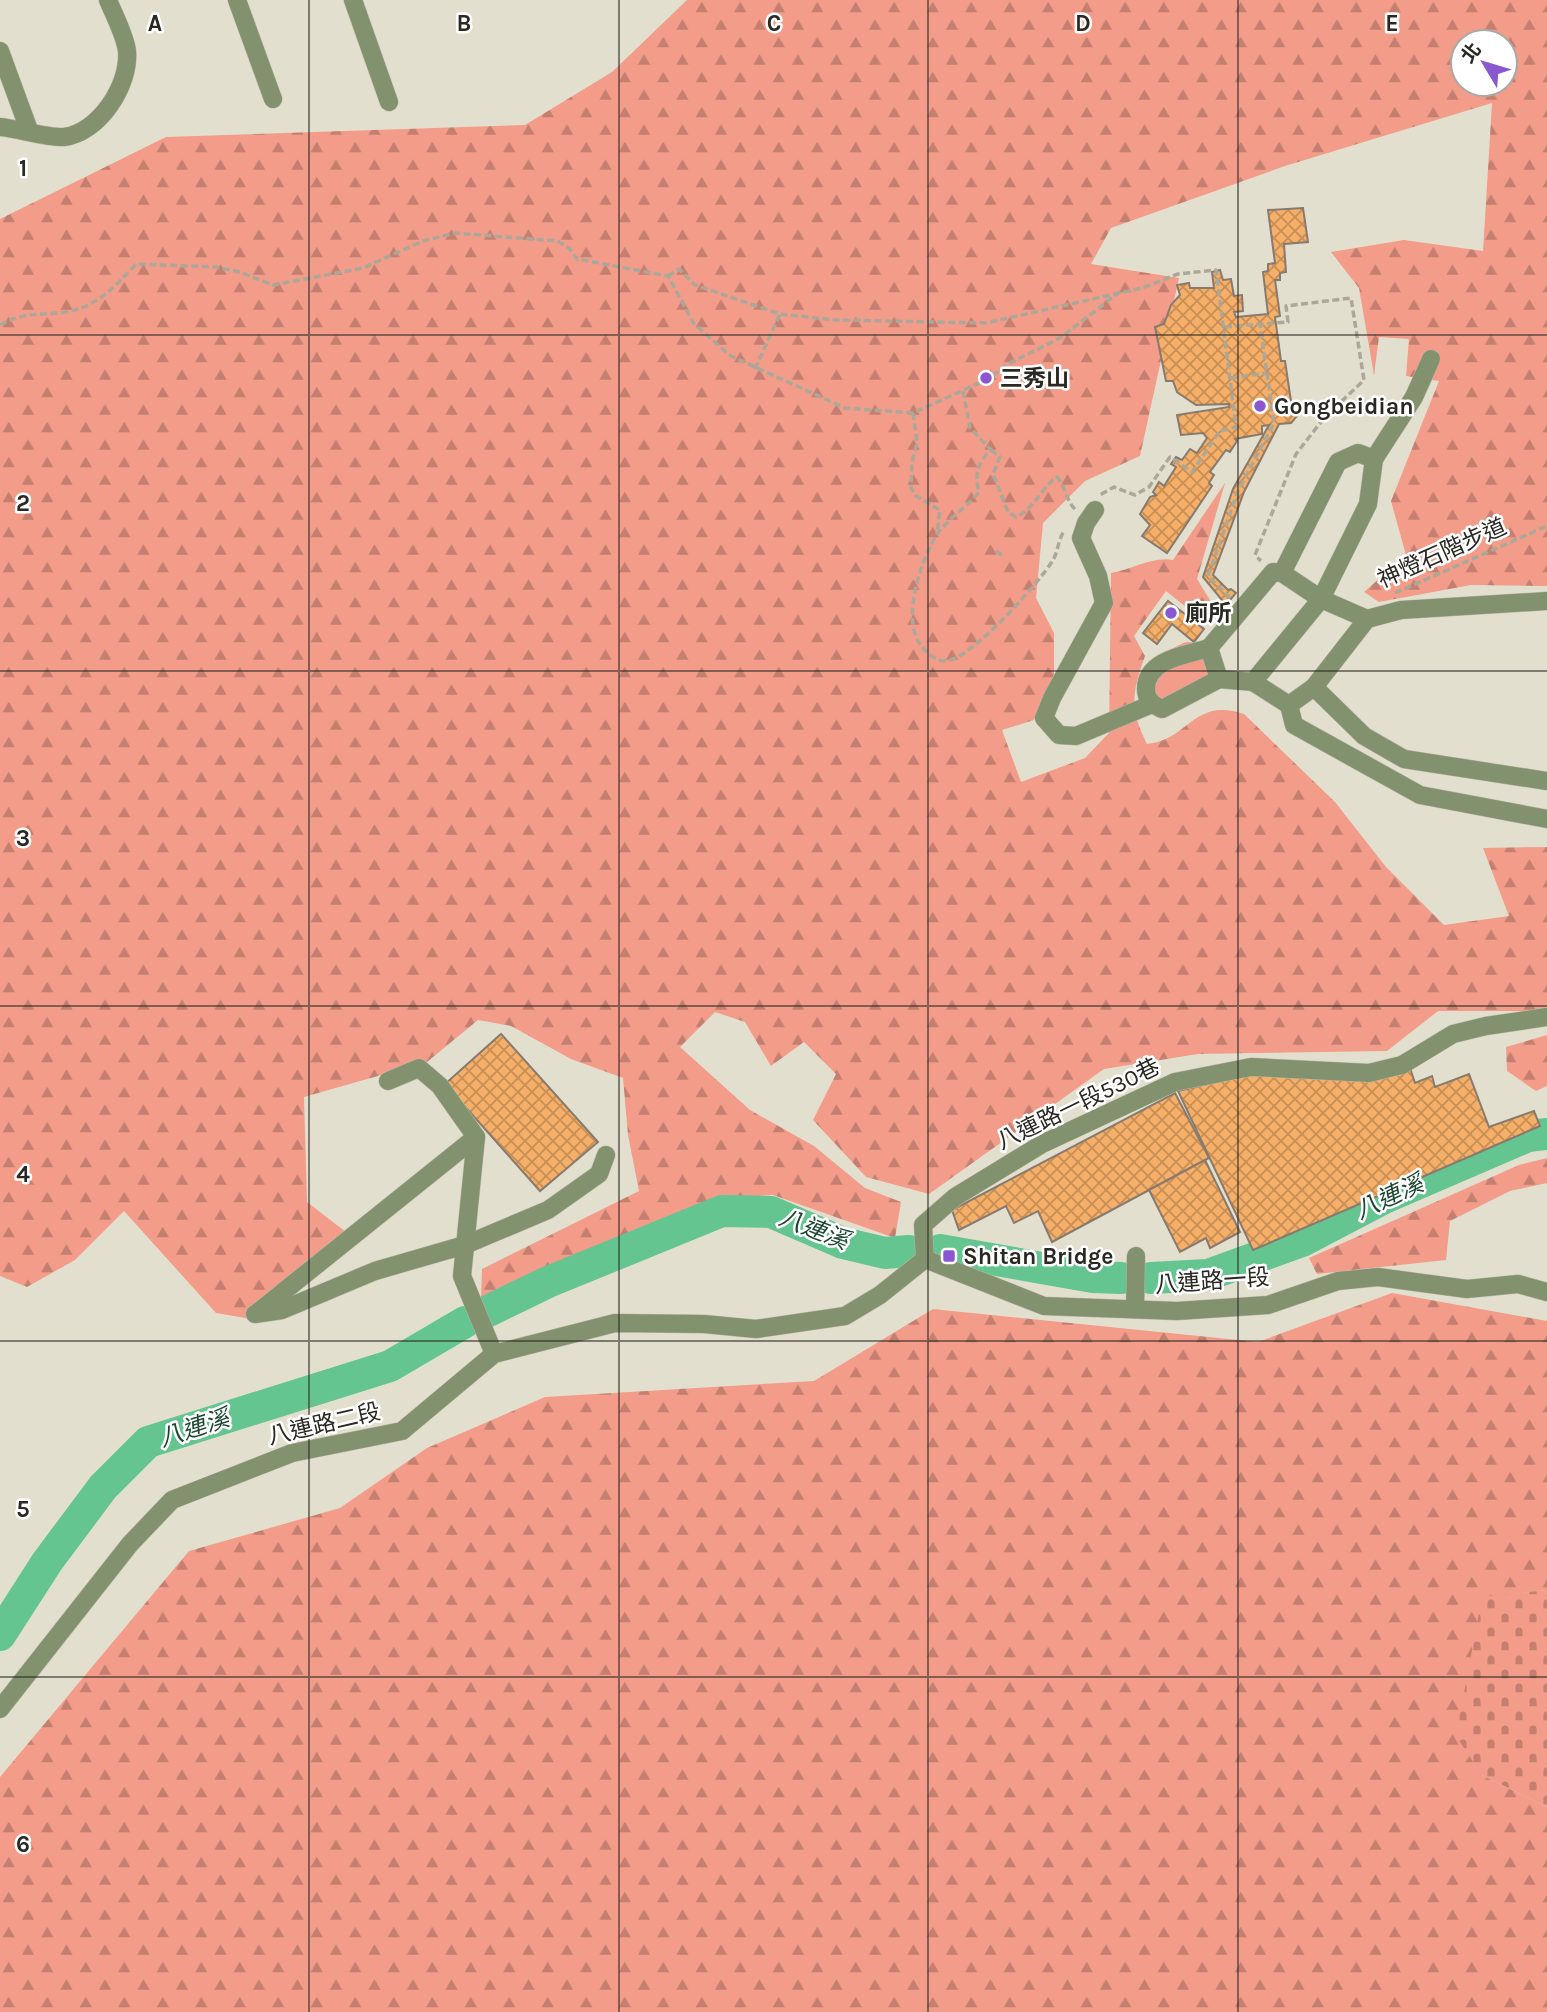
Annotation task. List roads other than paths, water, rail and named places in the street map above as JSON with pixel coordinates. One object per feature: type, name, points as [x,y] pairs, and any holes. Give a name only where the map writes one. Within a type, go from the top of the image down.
[{"type":"street","points":[[0,127],[61,137],[82,133],[95,123],[124,75],[127,51],[108,0]]},
{"type":"street","points":[[237,0],[273,99]]},
{"type":"street","points":[[353,0],[389,102]]},
{"type":"street","points":[[0,51],[29,130]]},
{"type":"street","points":[[1253,682],[1321,599],[1368,503],[1374,458],[1414,397],[1431,359]]},
{"type":"street","points":[[1374,458],[1358,453],[1338,462],[1278,573],[1241,609],[1209,648],[1176,657],[1156,667],[1146,678],[1146,695],[1152,704],[1162,709],[1219,679],[1253,682],[1289,705],[1294,725],[1420,795],[1547,819]]},
{"type":"street","points":[[1096,504],[1081,538],[1098,576],[1104,603],[1052,698],[1044,718],[1059,735],[1076,736],[1152,704]]},
{"type":"street","points":[[1278,573],[1321,599],[1367,619]]},
{"type":"street","points":[[1289,705],[1314,687],[1367,619],[1401,610],[1547,601]]},
{"type":"street","points":[[1209,648],[1219,679]]},
{"type":"street","points":[[1314,687],[1364,736],[1404,759],[1547,781]]},
{"type":"street","name":"八連路一段530巷","points":[[925,1259],[923,1225],[955,1197],[1042,1144],[1175,1082],[1251,1067],[1369,1073],[1402,1065],[1454,1034],[1486,1026],[1547,1017]]},
{"type":"street","points":[[388,1081],[419,1068],[440,1086],[476,1137],[462,1276],[494,1354]]},
{"type":"street","points":[[476,1137],[255,1314],[282,1310],[375,1271],[465,1245],[548,1210],[599,1174],[606,1155]]},
{"type":"street","points":[[1135,1309],[1136,1256]]},
{"type":"street","name":"八連路一段","points":[[925,1259],[1044,1306],[1177,1311],[1268,1305],[1338,1281],[1378,1277],[1466,1289],[1518,1284],[1547,1292]]},
{"type":"street","name":"八連路二段","points":[[0,1709],[130,1544],[172,1500],[292,1453],[401,1431],[494,1354],[615,1323],[704,1324],[756,1329],[845,1316],[880,1295],[925,1259]]},
{"type":"waterway","name":"八連溪","points":[[1151,1278],[1208,1275],[1302,1241],[1384,1198],[1528,1136],[1547,1134]]},
{"type":"waterway","name":"八連溪","points":[[486,1312],[548,1282],[722,1211],[771,1212],[843,1243],[885,1253],[909,1251]]},
{"type":"waterway","name":"八連溪","points":[[940,1250],[1093,1277],[1121,1278]]},
{"type":"waterway","name":"八連溪","points":[[0,1635],[47,1562],[103,1487],[148,1442],[390,1366],[465,1322]]},
{"type":"place","name":"三秀山","points":[[986,378]]},
{"type":"place","name":"Gongbeidian","points":[[1260,406]]},
{"type":"place","name":"廁所","points":[[1171,613]]},
{"type":"place","name":"Shitan Bridge","points":[[949,1256]]}]
